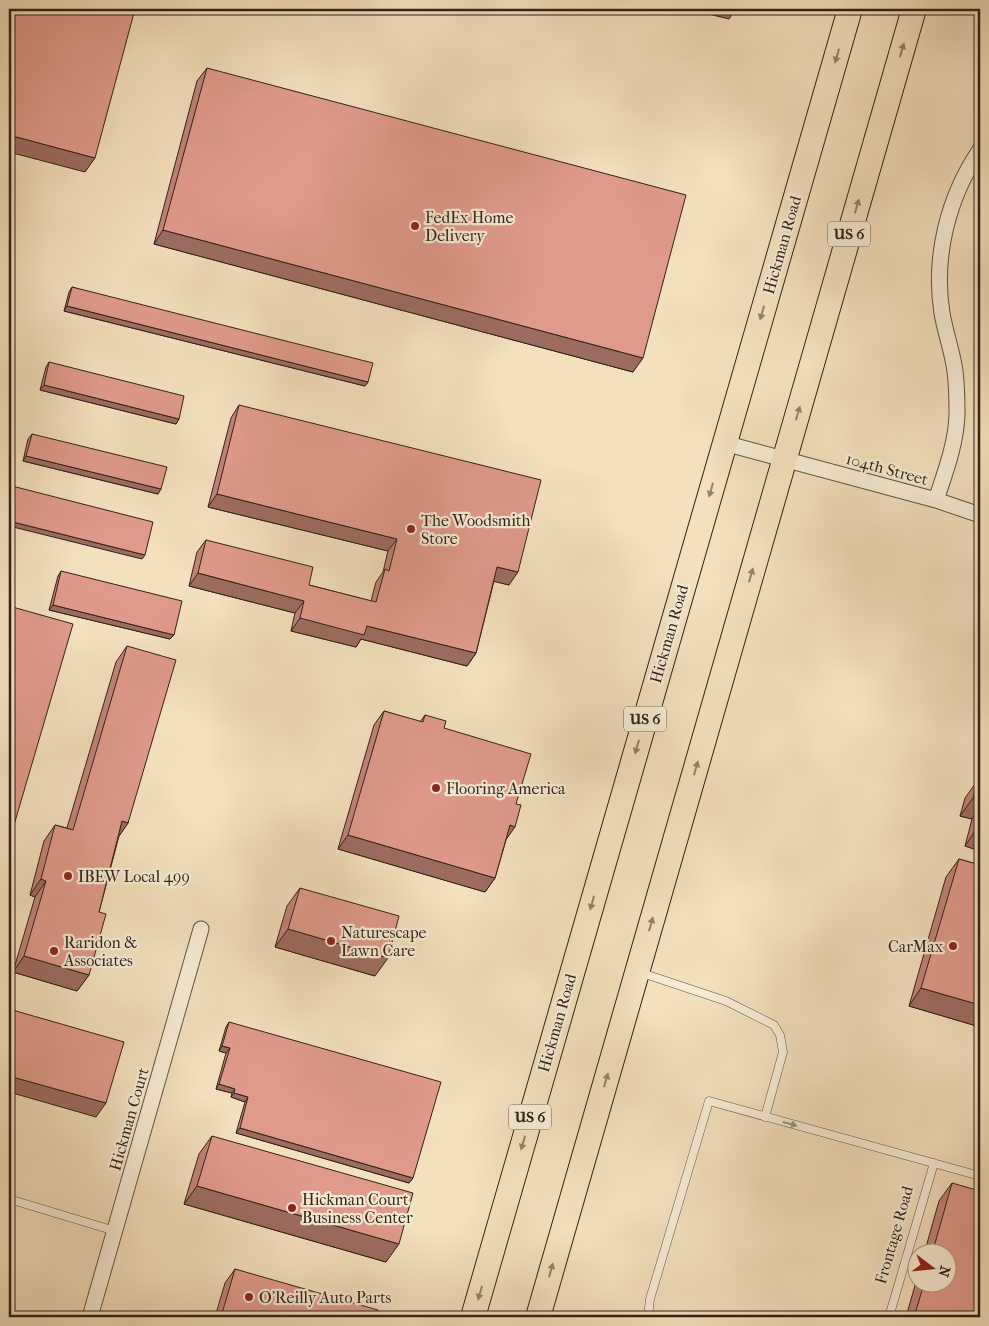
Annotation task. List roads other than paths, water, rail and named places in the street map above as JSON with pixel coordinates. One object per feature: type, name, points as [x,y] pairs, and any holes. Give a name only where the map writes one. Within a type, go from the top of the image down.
[{"type":"main road","name":"Hickman Road","points":[[472,1317],[850,9]]},
{"type":"main road","name":"US 6","points":[[538,1317],[914,9]]},
{"type":"street","points":[[936,500],[949,461],[957,417],[955,367],[942,313],[940,253],[944,229],[960,185],[980,150]]},
{"type":"street","name":"104th Street","points":[[724,443],[936,500],[980,516]]},
{"type":"street","name":"Hickman Court","points":[[90,1317],[201,930]]},
{"type":"lane","points":[[638,971],[726,1001],[774,1025],[780,1035],[783,1052],[765,1117]]},
{"type":"lane","points":[[648,1317],[650,1299],[709,1101],[980,1176]]},
{"type":"lane","name":"Frontage Road","points":[[889,1317],[934,1163]]},
{"type":"lane","points":[[9,1199],[115,1230]]},
{"type":"place","name":"FedEx Home Delivery","points":[[415,226]]},
{"type":"place","name":"The Woodsmith Store","points":[[411,529]]},
{"type":"place","name":"Flooring America","points":[[436,788]]},
{"type":"place","name":"IBEW Local 499","points":[[68,876]]},
{"type":"place","name":"Naturescape Lawn Care","points":[[331,941]]},
{"type":"place","name":"CarMax","points":[[953,946]]},
{"type":"place","name":"Raridon & Associates","points":[[54,951]]},
{"type":"place","name":"Hickman Court Business Center","points":[[292,1208]]},
{"type":"place","name":"O'Reilly Auto Parts","points":[[249,1297]]}]
